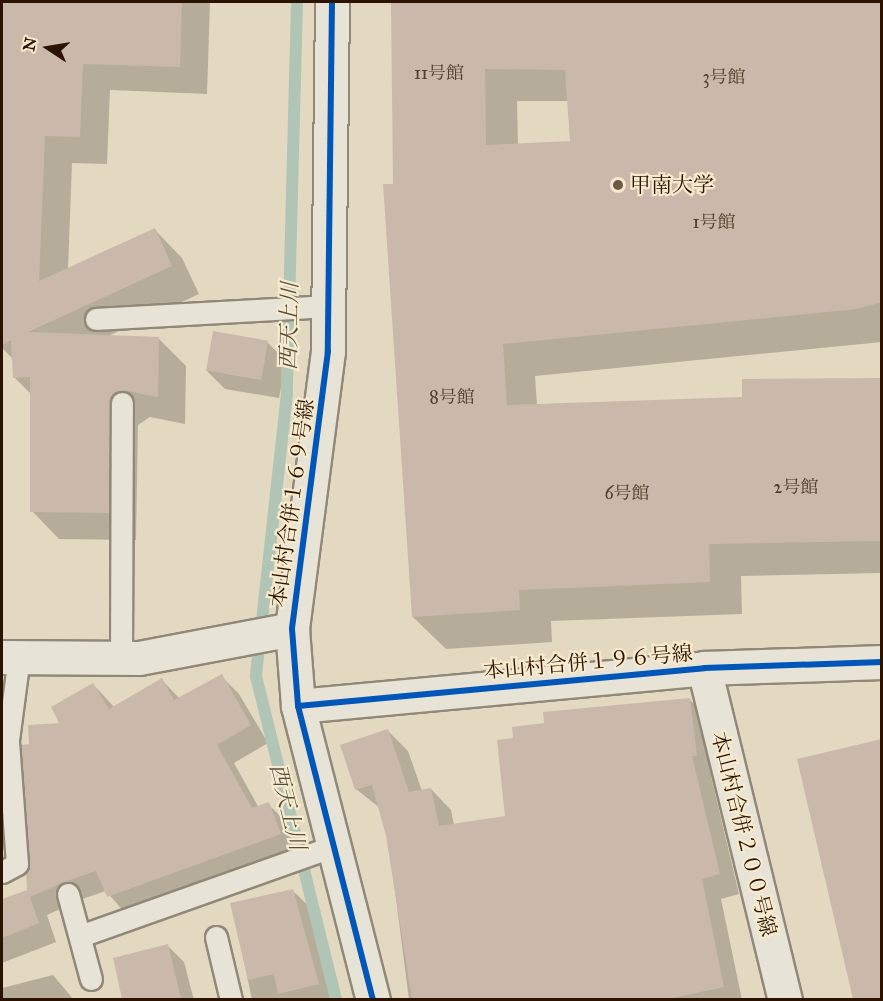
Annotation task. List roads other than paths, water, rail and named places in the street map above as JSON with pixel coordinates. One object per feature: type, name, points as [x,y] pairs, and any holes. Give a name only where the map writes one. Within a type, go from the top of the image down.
[{"type":"street","name":"本山村合併１６９号線","points":[[332,2],[328,351],[292,629],[298,706],[373,999]]},
{"type":"street","points":[[10,656],[121,658],[292,629]]},
{"type":"street","name":"本山村合併１９６号線","points":[[298,706],[704,668],[882,662]]},
{"type":"street","name":"本山村合併２００号線","points":[[704,668],[784,999]]},
{"type":"lane","points":[[96,319],[328,306]]},
{"type":"lane","points":[[121,658],[122,403]]},
{"type":"lane","points":[[2,872],[17,864],[8,740],[10,656]]},
{"type":"lane","points":[[80,936],[334,846]]},
{"type":"lane","points":[[68,894],[91,979]]},
{"type":"lane","points":[[216,937],[231,999]]},
{"type":"waterway","name":"西天上川","points":[[297,2],[287,394],[256,676],[336,1000]]},
{"type":"place","name":"甲南大学","points":[[618,185]]}]
